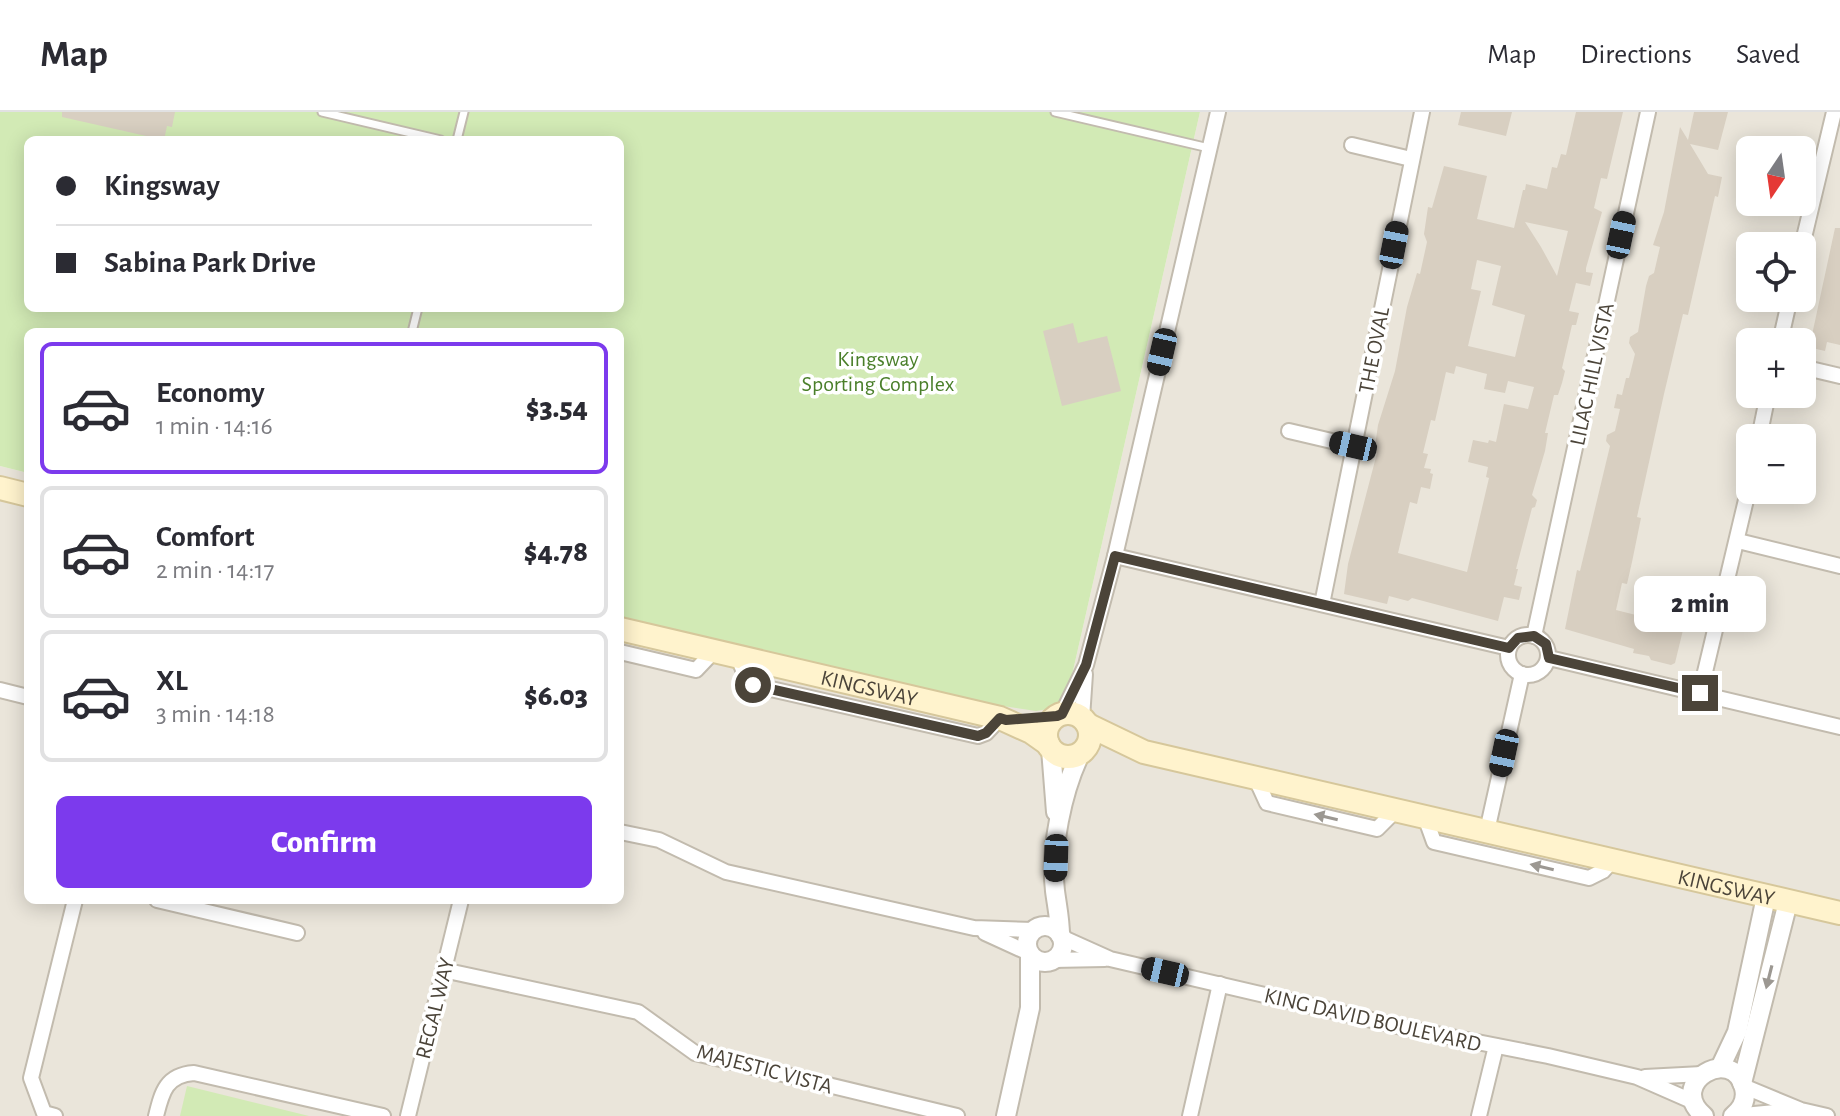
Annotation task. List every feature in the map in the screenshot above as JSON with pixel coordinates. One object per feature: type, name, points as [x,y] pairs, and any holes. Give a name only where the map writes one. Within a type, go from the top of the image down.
[{"type":"main road","points":[[0,477],[24,483]]},
{"type":"main road","points":[[0,488],[24,494]]},
{"type":"main road","name":"KINGSWAY","points":[[624,630],[1003,719],[1031,732],[1062,756],[1082,752],[1144,752]]},
{"type":"main road","points":[[1050,746],[1048,728],[1072,718],[1089,741],[1082,752]]},
{"type":"main road","name":"KINGSWAY","points":[[1003,719],[1072,718],[1144,752],[1840,913]]},
{"type":"street","points":[[1072,718],[1115,556],[1218,112]]},
{"type":"street","name":"THE OVAL","points":[[1322,604],[1422,112]]},
{"type":"street","name":"LILAC HILL VISTA","points":[[1534,636],[1648,112]]},
{"type":"street","points":[[1805,232],[1834,112]]},
{"type":"street","points":[[1352,145],[1411,159]]},
{"type":"street","points":[[1816,370],[1840,376]]},
{"type":"street","points":[[1289,431],[1353,446]]},
{"type":"street","points":[[1700,693],[1746,504]]},
{"type":"street","points":[[1738,541],[1840,566]]},
{"type":"street","points":[[1115,556],[1509,648]]},
{"type":"street","points":[[1534,636],[1546,644],[1549,658],[1536,674],[1522,674],[1511,666],[1509,648],[1518,638],[1534,636]]},
{"type":"street","points":[[624,653],[696,670],[714,651]]},
{"type":"street","points":[[1549,658],[1840,727]]},
{"type":"street","points":[[1487,831],[1522,674]]},
{"type":"street","points":[[0,690],[24,696]]},
{"type":"street","points":[[1006,1116],[1030,1008],[1051,961],[1061,951],[1055,889],[1058,827],[1050,746]]},
{"type":"street","points":[[1058,827],[1069,777],[1082,752]]},
{"type":"street","points":[[1425,817],[1434,842],[1574,875],[1589,878],[1603,871],[1612,861]]},
{"type":"street","points":[[624,833],[659,840],[726,872],[974,928],[1035,930],[1049,927],[1060,936]]},
{"type":"street","points":[[1030,1008],[1030,954],[1027,941],[1055,889]]},
{"type":"street","points":[[1695,1110],[1693,1089],[1711,1071],[1737,1032],[1766,897]]},
{"type":"street","points":[[1733,1116],[1744,1103],[1743,1085],[1788,902]]},
{"type":"street","points":[[55,1116],[44,1113],[31,1078],[74,904]]},
{"type":"street","points":[[174,904],[297,933]]},
{"type":"street","name":"REGAL WAY","points":[[408,1116],[460,904]]},
{"type":"street","points":[[974,928],[1030,954],[1038,961],[1051,961]]},
{"type":"street","name":"KING DAVID BOULEVARD","points":[[1060,936],[1110,959],[1406,1028],[1637,1077],[1711,1071]]},
{"type":"street","name":"KING DAVID BOULEVARD","points":[[1051,961],[1110,959]]},
{"type":"street","name":"MAJESTIC VISTA","points":[[443,970],[638,1012],[695,1053],[957,1116]]},
{"type":"street","points":[[1190,1116],[1220,984]]},
{"type":"street","points":[[1479,1116],[1496,1046]]},
{"type":"street","points":[[1711,1071],[1733,1073],[1743,1085],[1801,1110],[1827,1116]]},
{"type":"street","points":[[156,1116],[167,1083],[175,1077],[194,1073],[383,1116]]},
{"type":"street","name":"KING DAVID BOULEVARD","points":[[1637,1077],[1695,1110]]},
{"type":"street","points":[[1733,1116],[1801,1110]]},
{"type":"lane","points":[[322,112],[424,136]]},
{"type":"lane","points":[[458,136],[464,112]]},
{"type":"lane","points":[[1055,112],[1209,148]]},
{"type":"shaded area","points":[[1200,112],[1840,112],[1840,1116],[0,1116],[0,466],[24,472],[24,904],[624,904],[624,619],[996,705],[1065,706]]},
{"type":"green space","name":"Kingsway Sporting Complex","points":[[0,112],[1200,112],[1065,706],[1036,711],[996,705],[624,619],[624,328],[24,328],[24,472],[0,466]]},
{"type":"green space","points":[[187,1086],[309,1116],[180,1116]]},
{"type":"building","points":[[62,112],[175,112],[172,127],[167,126],[165,136],[146,136],[62,117]]},
{"type":"building","points":[[1461,112],[1512,112],[1506,136],[1458,125]]},
{"type":"building","points":[[1576,112],[1623,112],[1607,179],[1601,178],[1594,208],[1602,212],[1586,268],[1586,272],[1593,273],[1590,286],[1576,283],[1569,311],[1579,313],[1576,325],[1572,325],[1562,368],[1565,371],[1562,383],[1558,395],[1554,395],[1545,433],[1548,433],[1545,451],[1532,495],[1537,500],[1532,508],[1516,569],[1514,585],[1522,587],[1519,600],[1504,597],[1498,621],[1412,598],[1408,601],[1389,596],[1387,604],[1344,594],[1348,564],[1377,453],[1374,453],[1378,425],[1395,371],[1407,307],[1417,273],[1420,274],[1427,242],[1424,234],[1428,207],[1432,208],[1444,166],[1487,176],[1477,219],[1514,228],[1526,184],[1547,189],[1552,167],[1557,168],[1561,154],[1566,155]],"holes":[[[1525,222],[1568,231],[1557,276],[1541,247]],[[1477,260],[1501,266],[1492,305],[1525,315],[1515,357],[1468,346],[1481,291],[1471,289]],[[1456,366],[1487,374],[1484,389],[1505,393],[1508,381],[1534,387],[1528,409],[1504,404],[1496,442],[1473,440],[1468,462],[1488,467],[1486,477],[1489,478],[1467,572],[1398,553],[1410,502],[1417,504],[1421,487],[1430,489],[1433,474],[1430,473],[1431,469],[1424,468],[1428,454],[1423,453],[1431,420],[1435,421],[1446,372],[1454,374]]]},
{"type":"building","points":[[1694,112],[1728,112],[1718,150],[1690,144],[1708,174],[1722,177],[1688,315],[1683,314],[1637,517],[1641,518],[1632,562],[1627,584],[1622,583],[1616,610],[1640,616],[1647,585],[1696,597],[1675,663],[1671,665],[1633,653],[1634,649],[1565,629],[1577,570],[1580,571],[1610,446],[1606,441],[1607,435],[1615,431],[1620,409],[1614,408],[1617,394],[1622,395],[1635,354],[1629,343],[1630,337],[1638,332],[1646,286],[1649,276],[1654,273],[1660,247],[1653,245],[1664,212],[1680,127],[1688,140]]},
{"type":"building","points":[[1835,228],[1840,228],[1840,345],[1827,342],[1825,351],[1816,349],[1816,328],[1814,328]]},
{"type":"building","points":[[1073,323],[1078,343],[1107,336],[1121,391],[1062,406],[1043,331]]},
{"type":"route","points":[[753,685],[978,736],[986,733],[1000,718],[1057,716],[1062,714],[1086,665],[1115,556],[1509,648],[1512,642],[1524,635],[1534,636],[1546,644],[1549,658],[1700,693]]}]
